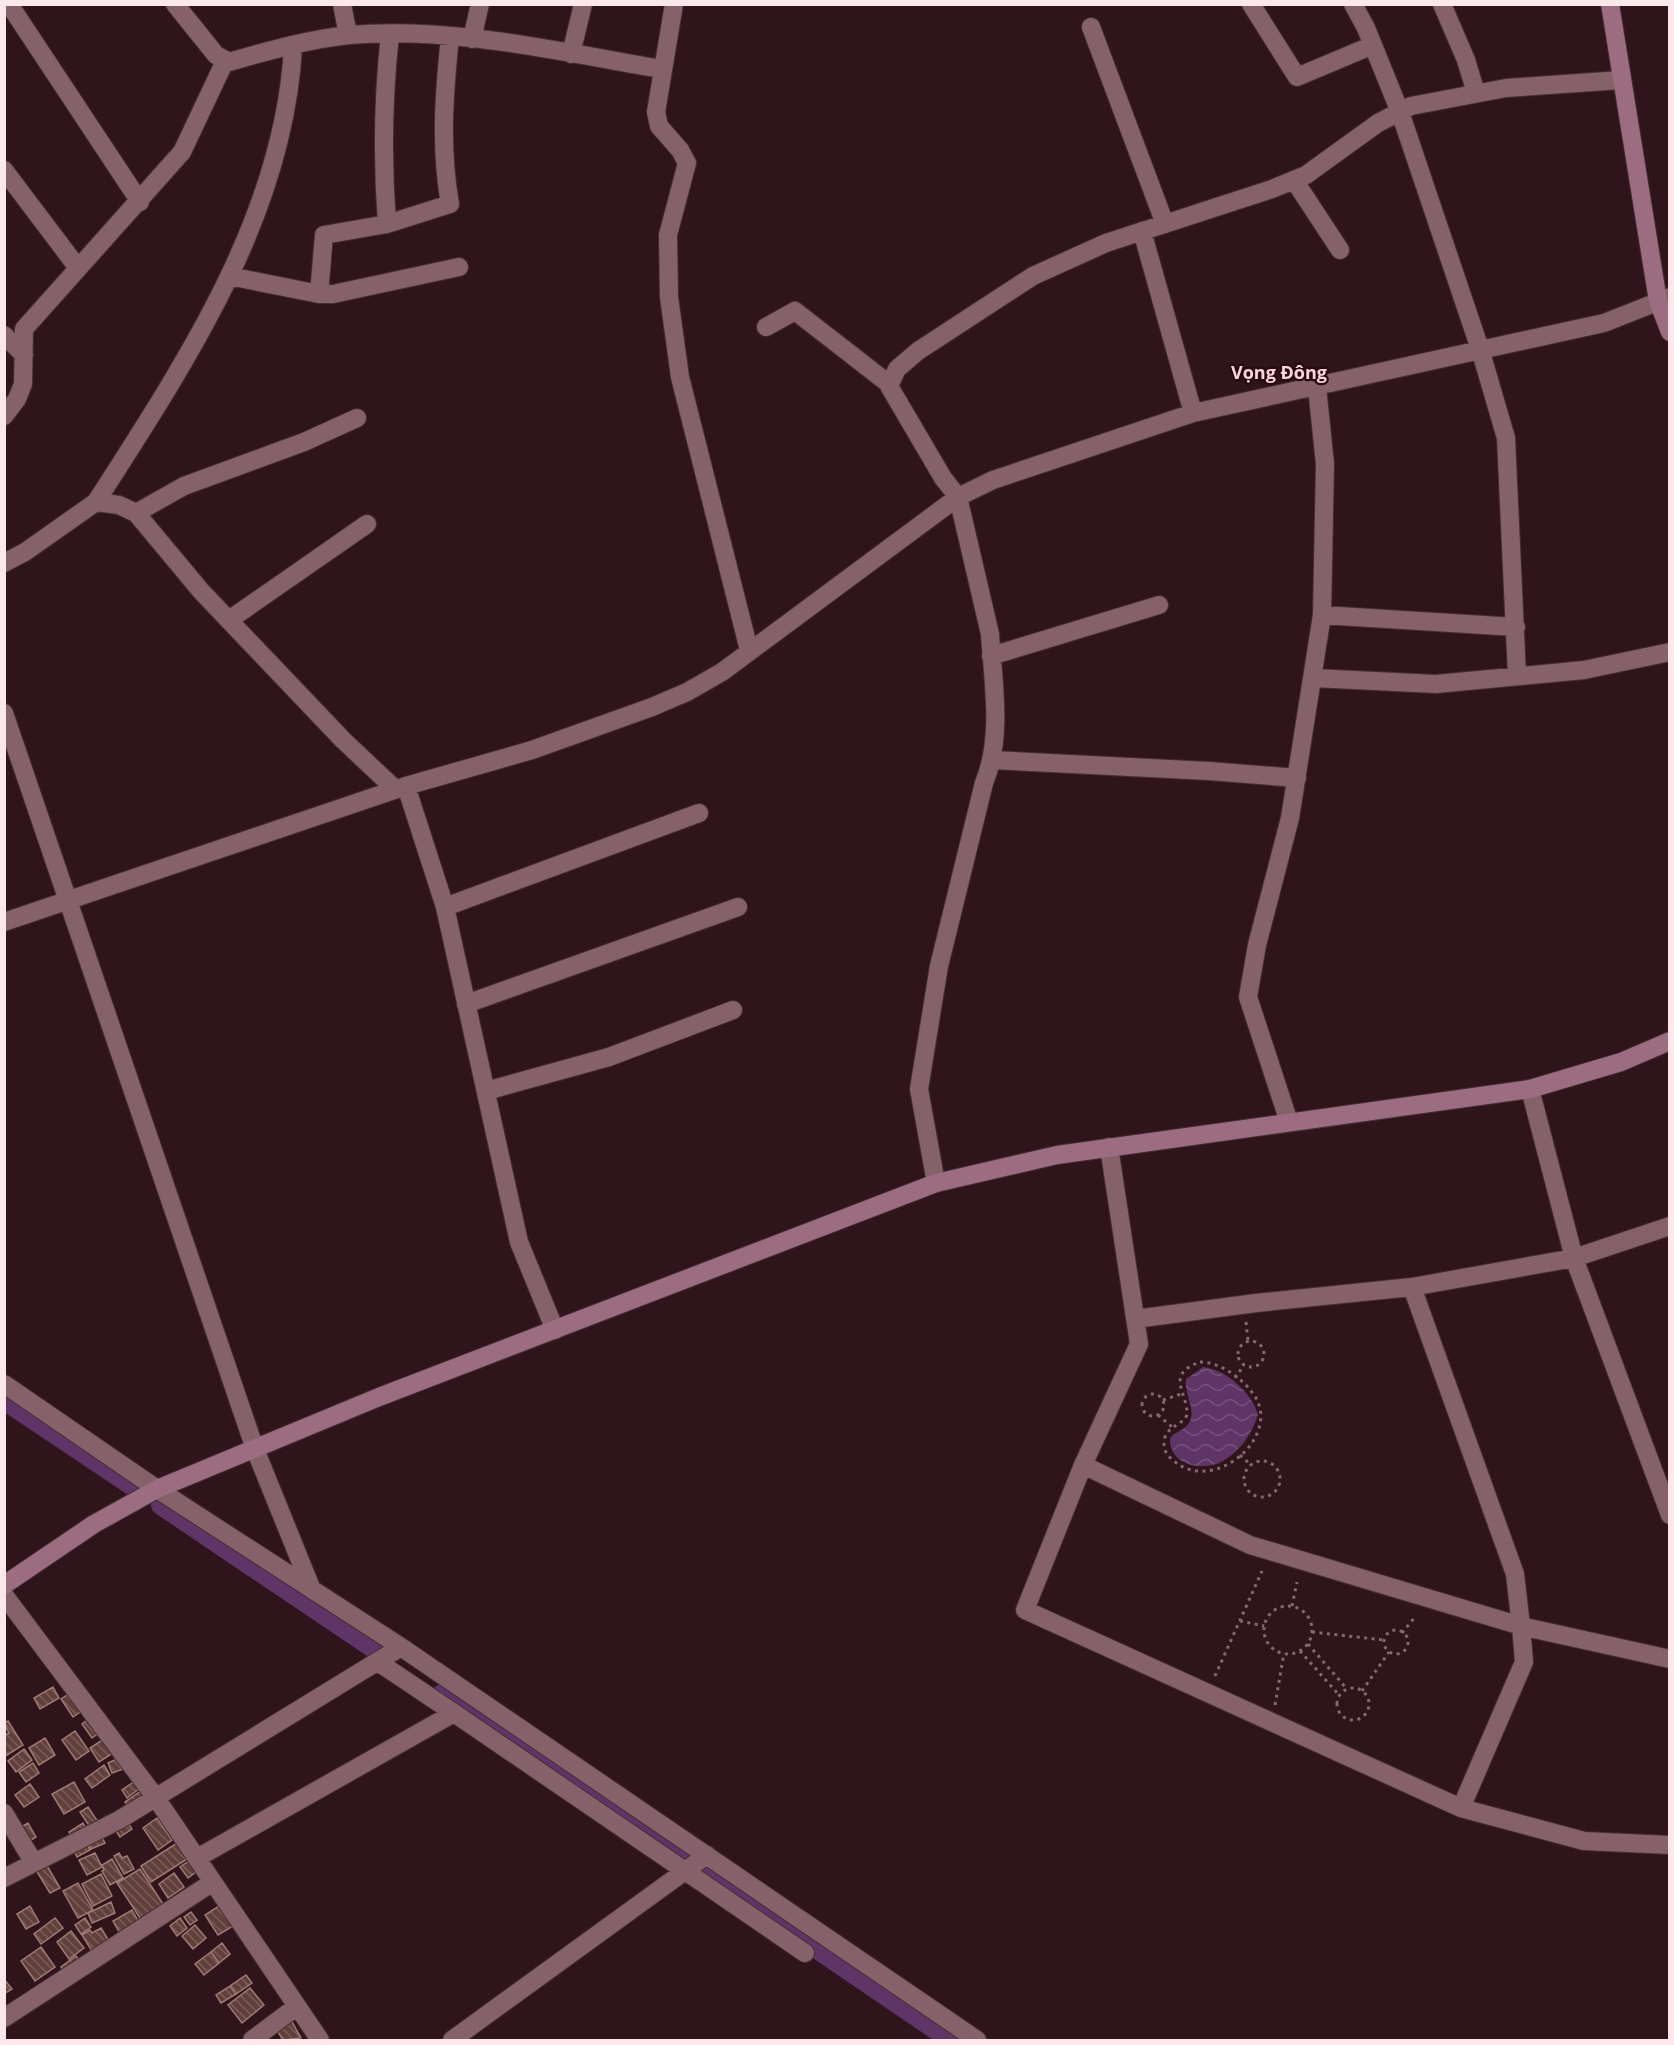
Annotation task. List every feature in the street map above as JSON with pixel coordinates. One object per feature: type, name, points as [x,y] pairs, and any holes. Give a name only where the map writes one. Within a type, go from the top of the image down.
[{"type":"street","points":[[9,4],[140,202]]},
{"type":"street","points":[[176,4],[216,55],[225,61],[348,35],[390,34],[472,39],[661,69]]},
{"type":"street","points":[[342,4],[348,35]]},
{"type":"street","points":[[472,39],[480,4]]},
{"type":"street","points":[[571,54],[583,4]]},
{"type":"street","points":[[674,4],[661,69],[657,121],[681,150],[687,167],[668,235],[669,297],[680,376],[749,650]]},
{"type":"street","points":[[1251,4],[1297,77],[1373,45]]},
{"type":"street","points":[[1353,4],[1373,45],[1400,112],[1480,349],[1506,438],[1517,676]]},
{"type":"street","points":[[1442,4],[1466,60],[1476,93]]},
{"type":"street","points":[[1610,4],[1621,80],[1670,332]]},
{"type":"street","points":[[1091,27],[1165,224]]},
{"type":"street","points":[[387,224],[383,171],[383,98],[390,34]]},
{"type":"street","points":[[319,294],[324,235],[387,224],[450,204],[444,169],[443,105],[450,37]]},
{"type":"street","points":[[4,563],[25,552],[96,502],[157,410],[229,276],[260,206],[287,100],[293,47]]},
{"type":"street","points":[[4,416],[21,391],[24,329],[140,202],[182,152],[225,61]]},
{"type":"street","points":[[889,384],[897,369],[918,351],[1033,276],[1107,243],[1306,175],[1378,123],[1411,106],[1506,87],[1621,80]]},
{"type":"street","points":[[4,170],[78,268]]},
{"type":"street","points":[[1294,180],[1340,250]]},
{"type":"street","points":[[1143,231],[1193,413]]},
{"type":"street","points":[[229,276],[319,294],[333,294],[459,267]]},
{"type":"street","points":[[4,922],[400,787],[532,750],[687,692],[722,672],[958,497],[993,480],[1193,413],[1604,323],[1664,299]]},
{"type":"street","points":[[766,327],[795,311],[889,384],[902,411],[943,478],[958,497],[990,633],[994,742],[992,760],[939,966],[919,1089],[936,1183]]},
{"type":"street","points":[[4,335],[24,355]]},
{"type":"street","points":[[1289,1122],[1248,998],[1257,945],[1290,818],[1322,615],[1325,464],[1317,387]]},
{"type":"street","points":[[136,513],[184,486],[304,442],[357,418]]},
{"type":"street","points":[[96,502],[119,505],[136,513],[229,620],[343,740],[400,787],[445,907],[519,1242],[555,1330]]},
{"type":"street","points":[[229,620],[367,524]]},
{"type":"street","points":[[991,656],[1159,605]]},
{"type":"street","points":[[1322,615],[1516,627]]},
{"type":"street","points":[[1313,678],[1437,684],[1584,670],[1670,652]]},
{"type":"street","points":[[4,712],[255,1449],[312,1590]]},
{"type":"street","points":[[992,760],[1297,778]]},
{"type":"street","points":[[445,907],[699,813]]},
{"type":"street","points":[[466,1004],[738,908]]},
{"type":"street","points":[[486,1091],[609,1057],[734,1010]]},
{"type":"street","points":[[4,1586],[94,1524],[157,1489],[379,1397],[936,1183],[1035,1160],[1109,1148],[1530,1089],[1621,1062],[1670,1041]]},
{"type":"street","points":[[1530,1089],[1574,1258],[1670,1515]]},
{"type":"street","points":[[1109,1148],[1138,1344],[1083,1465],[1025,1610],[1461,1808],[1584,1841],[1670,1845]]},
{"type":"street","points":[[1135,1319],[1257,1303],[1412,1287],[1574,1258],[1670,1226]]},
{"type":"street","points":[[1412,1287],[1515,1574],[1521,1626],[1524,1662],[1461,1808]]},
{"type":"street","points":[[4,1384],[157,1489],[401,1647],[977,2040]]},
{"type":"street","points":[[1083,1465],[1250,1545],[1521,1626],[1670,1659]]},
{"type":"street","points":[[4,1595],[156,1798],[320,2040]]},
{"type":"street","points":[[4,1878],[119,1820],[401,1647]]},
{"type":"street","points":[[378,1662],[805,1953]]},
{"type":"street","points":[[197,1858],[454,1713]]},
{"type":"street","points":[[4,1813],[34,1863]]},
{"type":"street","points":[[452,2040],[706,1855]]},
{"type":"street","points":[[4,2018],[213,1882]]},
{"type":"street","points":[[252,2040],[296,2007]]},
{"type":"path","points":[[1246,1320],[1248,1341]]},
{"type":"path","points":[[1254,1341],[1261,1345],[1264,1357],[1256,1366],[1244,1365],[1238,1352],[1241,1344],[1254,1341]]},
{"type":"path","points":[[1200,1362],[1218,1365],[1235,1378],[1256,1396],[1262,1416],[1256,1436],[1240,1455],[1220,1470],[1202,1472],[1180,1467],[1165,1450],[1166,1436],[1172,1427],[1187,1415],[1179,1384],[1180,1378],[1191,1365],[1200,1362]]},
{"type":"path","points":[[1235,1378],[1244,1365]]},
{"type":"path","points":[[1158,1415],[1163,1409],[1163,1400],[1159,1395],[1152,1393],[1142,1402],[1142,1409],[1147,1415],[1158,1415],[1172,1427]]},
{"type":"path","points":[[1163,1400],[1181,1394]]},
{"type":"path","points":[[1136,1400],[1142,1402]]},
{"type":"path","points":[[1240,1455],[1251,1466]]},
{"type":"path","points":[[1265,1461],[1276,1467],[1280,1478],[1274,1493],[1258,1497],[1248,1490],[1244,1479],[1251,1466],[1265,1461]]},
{"type":"path","points":[[1213,1682],[1262,1571]]},
{"type":"path","points":[[1292,1606],[1297,1582]]},
{"type":"path","points":[[1292,1606],[1306,1614],[1310,1620],[1312,1632],[1308,1644],[1300,1651],[1284,1653],[1269,1644],[1265,1626],[1270,1614],[1277,1609],[1292,1606]]},
{"type":"path","points":[[1402,1633],[1415,1617]]},
{"type":"path","points":[[1240,1622],[1265,1626]]},
{"type":"path","points":[[1312,1632],[1384,1640]]},
{"type":"path","points":[[1384,1640],[1391,1632],[1402,1633],[1407,1639],[1405,1650],[1398,1654],[1389,1652]]},
{"type":"path","points":[[1384,1640],[1389,1652]]},
{"type":"path","points":[[1308,1644],[1347,1689],[1362,1691]]},
{"type":"path","points":[[1300,1651],[1339,1695]]},
{"type":"path","points":[[1362,1691],[1389,1652]]},
{"type":"path","points":[[1274,1710],[1284,1653]]},
{"type":"path","points":[[1347,1689],[1339,1695],[1337,1706],[1341,1716],[1356,1720],[1366,1715],[1369,1704],[1362,1691]]},
{"type":"water","points":[[1203,1367],[1221,1373],[1237,1383],[1250,1398],[1258,1414],[1250,1434],[1242,1445],[1226,1459],[1209,1466],[1190,1465],[1182,1461],[1171,1448],[1170,1438],[1189,1423],[1192,1413],[1186,1379]]},
{"type":"building","points":[[53,1687],[59,1698],[40,1709],[34,1698]]},
{"type":"building","points":[[73,1691],[86,1708],[73,1717],[61,1699]]},
{"type":"building","points":[[93,1716],[103,1730],[92,1738],[82,1724]]},
{"type":"building","points":[[8,1721],[23,1745],[4,1757],[4,1735],[9,1733],[4,1723]]},
{"type":"building","points":[[75,1731],[89,1751],[76,1760],[62,1740]]},
{"type":"building","points":[[45,1738],[55,1755],[39,1765],[29,1748]]},
{"type":"building","points":[[104,1739],[113,1753],[99,1762],[90,1748]]},
{"type":"building","points":[[24,1749],[32,1760],[16,1772],[8,1761]]},
{"type":"building","points":[[119,1758],[123,1769],[112,1773],[108,1763]]},
{"type":"building","points":[[33,1763],[39,1773],[26,1782],[19,1772]]},
{"type":"building","points":[[104,1765],[110,1775],[92,1788],[85,1779]]},
{"type":"building","points":[[135,1781],[140,1788],[127,1798],[122,1790]]},
{"type":"building","points":[[74,1782],[85,1802],[64,1814],[52,1794]]},
{"type":"building","points":[[30,1784],[39,1797],[24,1807],[15,1795]]},
{"type":"building","points":[[141,1791],[147,1799],[131,1810],[125,1802]]},
{"type":"building","points":[[88,1807],[98,1822],[90,1827],[80,1812]]},
{"type":"building","points":[[157,1818],[172,1840],[158,1850],[143,1828]]},
{"type":"building","points":[[126,1820],[132,1829],[120,1837],[114,1828]]},
{"type":"building","points":[[28,1823],[36,1837],[28,1842],[19,1828]]},
{"type":"building","points":[[83,1823],[89,1834],[74,1842],[69,1832]]},
{"type":"building","points":[[101,1835],[105,1843],[91,1849],[88,1841]]},
{"type":"building","points":[[86,1842],[90,1850],[77,1857],[73,1849]]},
{"type":"building","points":[[177,1843],[187,1859],[151,1882],[141,1866]]},
{"type":"building","points":[[95,1853],[102,1867],[87,1875],[79,1860]]},
{"type":"building","points":[[119,1853],[122,1858],[127,1856],[134,1869],[124,1874],[114,1856]]},
{"type":"building","points":[[112,1859],[123,1878],[110,1885],[102,1871],[104,1870],[102,1865]]},
{"type":"building","points":[[189,1861],[196,1872],[188,1878],[180,1867]]},
{"type":"building","points":[[46,1864],[60,1888],[50,1893],[36,1870]]},
{"type":"building","points":[[140,1869],[165,1907],[142,1921],[117,1883]]},
{"type":"building","points":[[174,1873],[184,1887],[168,1898],[159,1884]]},
{"type":"building","points":[[101,1874],[112,1896],[93,1906],[82,1884]]},
{"type":"building","points":[[78,1883],[93,1910],[78,1918],[63,1891]]},
{"type":"building","points":[[111,1902],[115,1913],[92,1923],[88,1913]]},
{"type":"building","points":[[30,1906],[39,1922],[26,1929],[17,1914]]},
{"type":"building","points":[[219,1906],[233,1926],[218,1935],[205,1915]]},
{"type":"building","points":[[132,1910],[141,1926],[122,1937],[113,1921]]},
{"type":"building","points":[[191,1912],[197,1920],[190,1925],[184,1917]]},
{"type":"building","points":[[55,1918],[63,1928],[41,1944],[34,1934]]},
{"type":"building","points":[[85,1918],[91,1927],[81,1934],[75,1925]]},
{"type":"building","points":[[180,1918],[187,1928],[177,1936],[170,1926]]},
{"type":"building","points":[[195,1925],[206,1938],[193,1949],[182,1936]]},
{"type":"building","points":[[101,1928],[112,1946],[95,1956],[82,1935],[90,1930],[92,1933]]},
{"type":"building","points":[[71,1931],[84,1948],[69,1959],[57,1942]]},
{"type":"building","points":[[222,1943],[230,1954],[219,1963],[211,1952]]},
{"type":"building","points":[[41,1947],[55,1967],[35,1981],[21,1961]]},
{"type":"building","points":[[211,1952],[219,1963],[204,1975],[195,1964]]},
{"type":"building","points":[[76,1956],[82,1964],[67,1975],[61,1967]]},
{"type":"building","points":[[246,1975],[252,1983],[236,1994],[230,1986]]},
{"type":"building","points":[[4,1979],[12,1989],[4,1994]]},
{"type":"building","points":[[230,1986],[236,1994],[221,2003],[216,1995]]},
{"type":"building","points":[[250,1988],[264,2005],[242,2023],[228,2005]]},
{"type":"building","points":[[291,2020],[301,2038],[283,2040],[276,2029]]},
{"type":"waterway","points":[[4,1400],[131,1485]]},
{"type":"waterway","points":[[161,1505],[373,1648]]},
{"type":"waterway","points":[[442,1694],[951,2040]]},
{"type":"district","name":"Vọng Đông","points":[[1279,372]]}]
